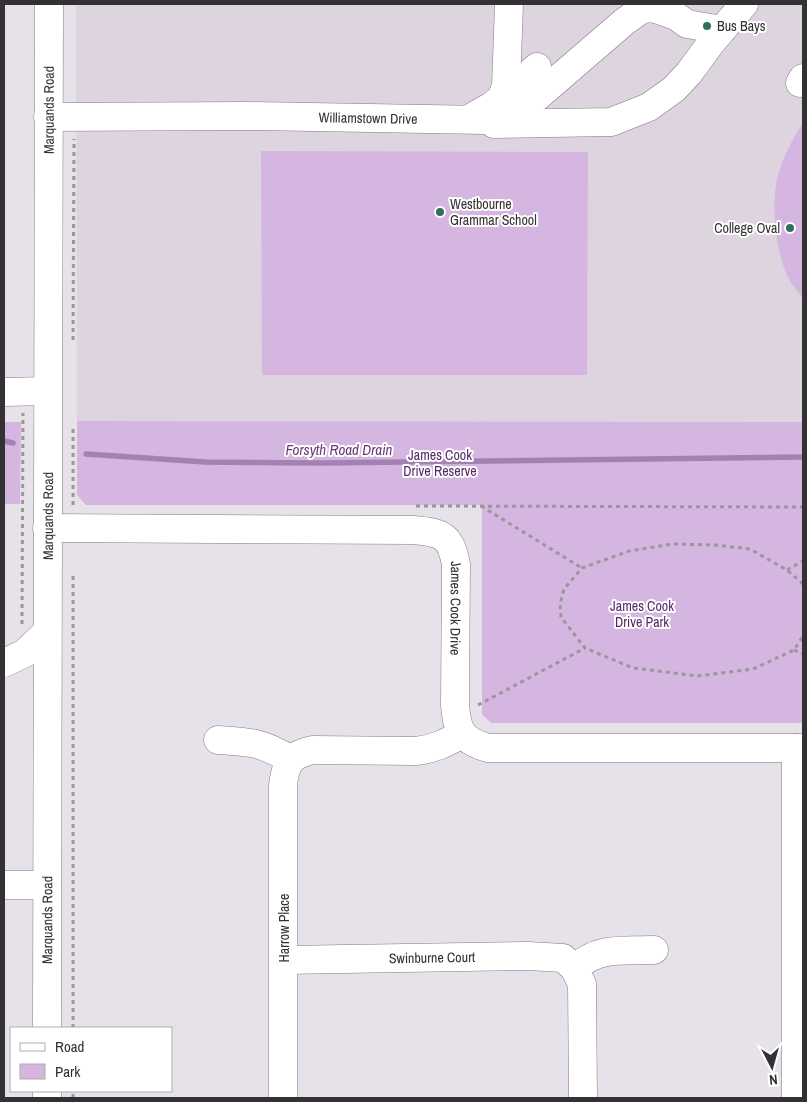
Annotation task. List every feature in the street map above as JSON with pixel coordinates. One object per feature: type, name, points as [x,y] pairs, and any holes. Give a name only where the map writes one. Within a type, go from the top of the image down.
[{"type":"street","name":"Marquands Road","points":[[47,1027],[47,528],[25,391],[48,117],[49,4]]},
{"type":"street","points":[[476,120],[502,98],[506,86],[509,4]]},
{"type":"street","points":[[476,120],[493,124],[611,122],[649,107],[674,89],[689,74],[702,55],[744,4]]},
{"type":"street","name":"Williamstown Drive","points":[[48,117],[247,116],[476,120],[512,113],[530,103],[634,14],[652,7]]},
{"type":"street","points":[[652,7],[676,16],[688,24],[722,30]]},
{"type":"street","points":[[688,24],[702,55]]},
{"type":"street","points":[[504,92],[537,67]]},
{"type":"street","name":"James Cook Drive","points":[[47,528],[414,530],[436,534],[446,539],[452,548],[456,564],[454,704],[456,721],[462,734]]},
{"type":"street","points":[[4,663],[25,654],[47,632]]},
{"type":"street","points":[[4,667],[26,674],[48,689]]},
{"type":"street","points":[[218,740],[255,743],[272,748],[291,760],[301,753],[313,750],[423,750],[442,745],[462,734],[472,743],[488,748],[800,748],[800,974],[796,1098]]},
{"type":"street","name":"Harrow Place","points":[[283,1098],[283,785],[285,768],[291,760]]},
{"type":"street","points":[[4,885],[48,885]]},
{"type":"street","points":[[583,1098],[582,984],[574,968],[584,960],[607,951],[654,950]]},
{"type":"street","name":"Swinburne Court","points":[[284,960],[528,956],[563,958],[574,968]]},
{"type":"path","points":[[19,632],[22,623],[25,391]]},
{"type":"path","points":[[416,506],[803,507]]},
{"type":"path","points":[[480,506],[582,568]]},
{"type":"path","points":[[803,584],[786,570],[750,549],[714,545],[673,544],[629,551],[582,568],[564,589],[560,604],[561,617],[585,648],[632,668],[698,676],[753,669],[794,650],[803,636]]},
{"type":"path","points":[[786,570],[803,561]]},
{"type":"path","points":[[454,704],[479,705],[585,648]]},
{"type":"path","points":[[794,650],[803,654]]},
{"type":"shaded area","name":"Westbourne Grammar School","points":[[76,4],[803,4],[803,422],[77,421]]},
{"type":"green space","name":"College Oval","points":[[803,123],[803,298],[790,282],[780,255],[775,226],[775,197],[776,184],[783,159]]},
{"type":"green space","points":[[261,151],[588,152],[587,375],[262,375]]},
{"type":"green space","points":[[77,421],[803,422],[803,723],[491,723],[482,714],[482,505],[86,505],[77,495]]},
{"type":"green space","points":[[4,422],[21,422],[20,504],[4,504]]},
{"type":"waterway","name":"Forsyth Road Drain","points":[[4,441],[13,443]]},
{"type":"waterway","name":"Forsyth Road Drain","points":[[86,454],[205,462],[321,463],[803,457]]},
{"type":"place","name":"Bus Bays","points":[[707,26]]},
{"type":"place","name":"Westbourne Grammar School","points":[[440,212]]},
{"type":"place","name":"College Oval","points":[[790,228]]},
{"type":"park label","name":"James Cook Drive Reserve","points":[[440,464]]},
{"type":"park label","name":"James Cook Drive Park","points":[[642,614]]}]
